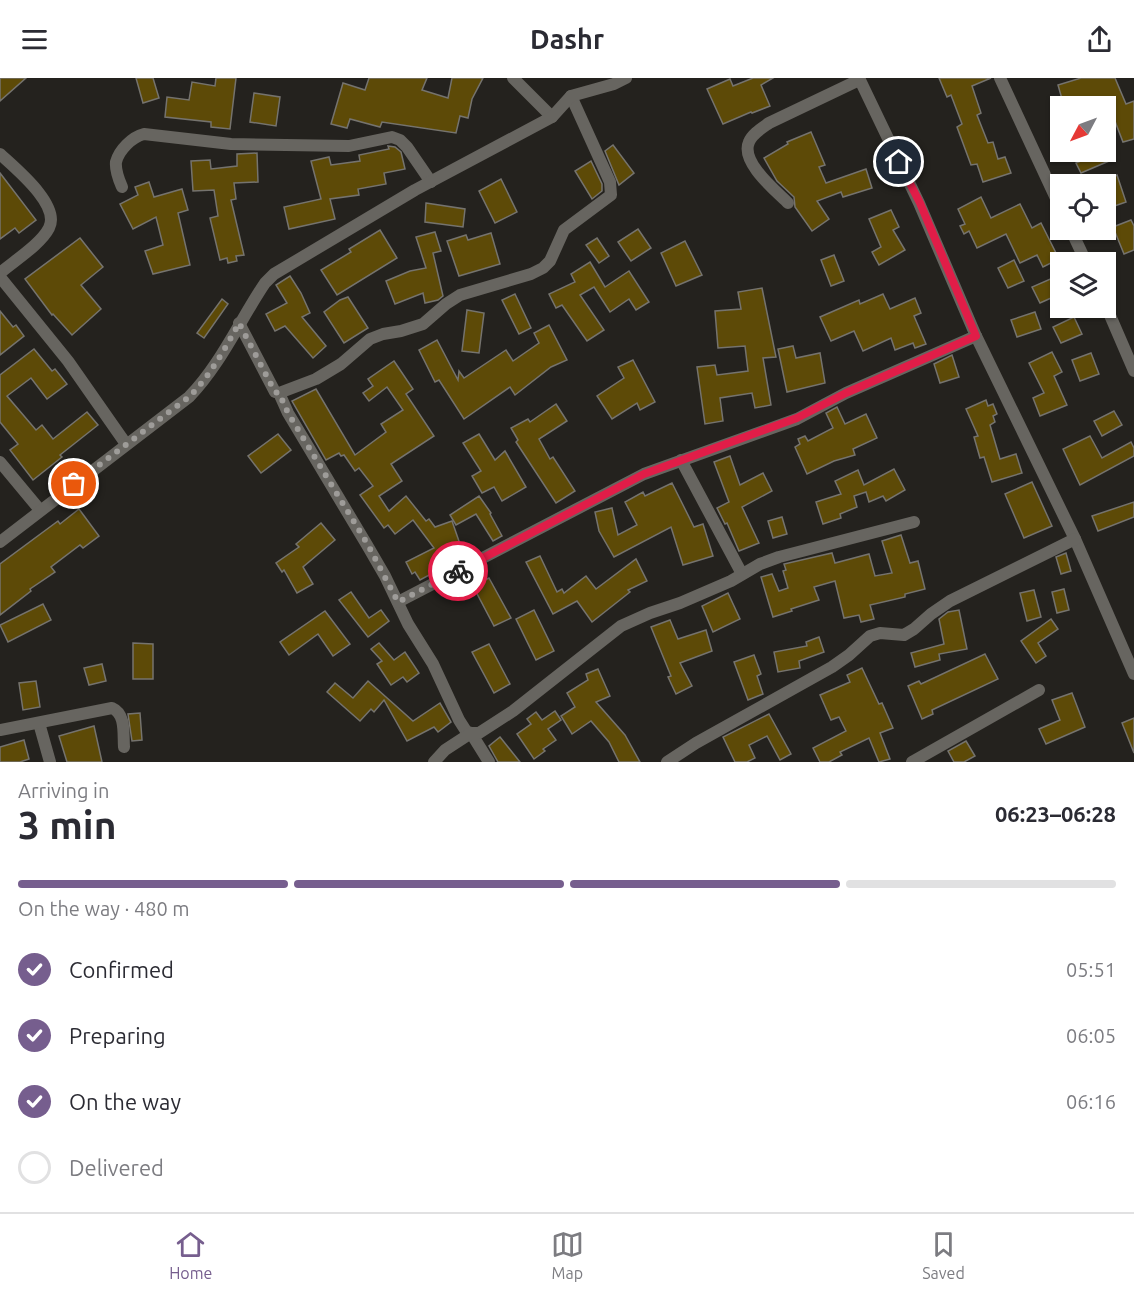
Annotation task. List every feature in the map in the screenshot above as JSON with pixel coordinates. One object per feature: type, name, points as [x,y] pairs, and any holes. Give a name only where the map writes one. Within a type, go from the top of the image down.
[{"type":"street","points":[[513,78],[552,117]]},
{"type":"street","points":[[0,542],[189,397],[199,387],[265,283],[274,274],[431,182],[552,117],[571,96],[614,84],[626,78]]},
{"type":"street","points":[[788,203],[754,168],[747,151],[749,142],[769,123],[859,79],[920,203],[976,336],[1074,539],[1134,674]]},
{"type":"street","points":[[1002,79],[1050,185]]},
{"type":"street","points":[[279,393],[316,379],[341,364],[370,339],[423,324],[460,295],[531,274],[550,261],[564,231],[611,195],[610,182],[571,96]]},
{"type":"street","points":[[122,187],[117,174],[116,162],[129,142],[144,134],[231,144],[349,147],[392,137],[400,140],[407,147],[431,182]]},
{"type":"street","points":[[0,154],[32,183],[51,213],[50,228],[40,240],[0,275],[68,361],[126,444]]},
{"type":"street","points":[[1111,318],[1134,371]]},
{"type":"street","points":[[239,323],[275,392],[279,393],[288,413],[368,545],[408,624],[433,664],[459,720],[466,731],[471,733],[479,733],[513,711],[621,626],[680,603],[760,564],[805,549],[914,522]]},
{"type":"street","points":[[398,602],[644,474],[797,418],[846,393],[976,336]]},
{"type":"street","points":[[681,460],[742,574]]},
{"type":"street","points":[[0,462],[40,510]]},
{"type":"street","points":[[667,762],[696,743],[832,667],[870,636],[880,633],[904,634],[950,601],[1074,539]]},
{"type":"street","points":[[912,762],[1039,690]]},
{"type":"street","points":[[0,730],[112,708],[121,716],[124,747]]},
{"type":"street","points":[[39,723],[50,762]]},
{"type":"street","points":[[434,762],[445,750],[471,733]]},
{"type":"street","points":[[471,733],[489,762]]},
{"type":"building","points":[[0,78],[26,78],[0,101]]},
{"type":"building","points":[[136,78],[153,78],[159,98],[143,103]]},
{"type":"building","points":[[216,78],[236,78],[230,129],[211,127],[211,122],[165,117],[167,97],[189,100],[192,82],[215,86]]},
{"type":"building","points":[[369,78],[427,78],[422,90],[448,98],[452,78],[483,78],[472,99],[468,118],[460,116],[456,133],[382,122],[380,127],[350,119],[347,128],[331,124],[343,83],[365,90]]},
{"type":"building","points":[[753,78],[773,78],[761,85],[770,106],[723,124],[707,89],[730,79],[733,86]]},
{"type":"building","points":[[939,78],[991,78],[972,86],[981,113],[977,115],[988,143],[993,142],[998,159],[1005,157],[1011,173],[983,182],[977,164],[971,165],[957,127],[962,124],[951,95],[947,97]]},
{"type":"building","points":[[1081,78],[1115,78],[1126,104],[1134,101],[1134,139],[1123,142],[1116,124],[1116,96],[1061,96],[1058,85]]},
{"type":"building","points":[[254,93],[280,97],[276,126],[250,122]]},
{"type":"building","points":[[811,132],[825,165],[819,167],[826,183],[866,169],[872,188],[843,197],[841,192],[817,201],[829,219],[812,231],[795,207],[794,197],[777,181],[764,158],[788,144],[787,142]]},
{"type":"building","points":[[613,145],[634,173],[619,185],[605,151]]},
{"type":"building","points":[[388,146],[395,147],[401,152],[405,169],[384,173],[386,184],[358,189],[359,195],[330,199],[335,219],[289,229],[284,207],[321,199],[311,161],[329,157],[331,165],[360,161],[359,155],[389,149]]},
{"type":"building","points":[[257,153],[258,182],[234,183],[236,199],[231,200],[244,255],[236,256],[237,261],[228,263],[227,258],[220,260],[210,218],[218,216],[214,190],[193,191],[191,161],[210,160],[211,169],[237,166],[237,154]]},
{"type":"building","points":[[591,161],[602,184],[602,191],[592,199],[575,171]]},
{"type":"building","points":[[1078,162],[1107,162],[1081,173],[1076,163]]},
{"type":"building","points":[[0,173],[36,220],[19,233],[15,228],[0,239]]},
{"type":"building","points":[[1116,175],[1126,202],[1116,206]]},
{"type":"building","points":[[501,179],[517,212],[495,223],[479,191]]},
{"type":"building","points":[[149,182],[154,197],[182,189],[188,210],[178,213],[190,265],[153,274],[145,251],[163,245],[156,217],[133,229],[120,204],[138,195],[135,187]]},
{"type":"building","points":[[981,197],[991,218],[1020,204],[1032,228],[1041,223],[1056,252],[1050,252],[1050,264],[1043,267],[1037,255],[1020,263],[1006,234],[977,248],[969,231],[964,234],[960,226],[965,224],[958,209]]},
{"type":"building","points":[[426,203],[465,209],[463,227],[425,222]]},
{"type":"building","points":[[891,210],[899,227],[893,230],[905,250],[879,265],[872,252],[881,247],[869,219]]},
{"type":"building","points":[[1131,220],[1134,226],[1134,250],[1124,254],[1116,234],[1116,226]]},
{"type":"building","points":[[638,229],[651,248],[631,261],[618,242]]},
{"type":"building","points":[[380,230],[397,258],[337,295],[321,270],[351,252],[349,249]]},
{"type":"building","points":[[435,232],[441,251],[433,253],[443,296],[438,300],[425,303],[423,293],[395,304],[386,281],[410,271],[426,268],[416,237]]},
{"type":"building","points":[[491,233],[500,264],[459,276],[447,241],[466,235],[468,240]]},
{"type":"building","points":[[80,238],[103,267],[81,285],[101,309],[72,335],[52,315],[25,279]]},
{"type":"building","points":[[597,238],[609,256],[599,263],[586,245]]},
{"type":"building","points":[[685,241],[702,275],[676,286],[661,253]]},
{"type":"building","points":[[834,255],[844,281],[831,286],[821,260]]},
{"type":"building","points":[[1014,260],[1024,281],[1008,288],[998,268]]},
{"type":"building","points":[[590,262],[605,287],[629,271],[649,302],[636,310],[629,299],[610,312],[594,287],[580,295],[604,330],[587,341],[562,305],[556,308],[549,294],[575,282],[571,274]]},
{"type":"building","points":[[290,276],[310,313],[302,317],[326,346],[313,358],[285,326],[275,331],[266,314],[287,303],[276,285]]},
{"type":"building","points":[[1050,279],[1050,298],[1040,303],[1032,287]]},
{"type":"building","points":[[762,288],[776,357],[763,358],[771,405],[755,408],[752,393],[720,398],[723,421],[705,424],[697,367],[715,365],[717,375],[748,371],[745,346],[718,348],[715,311],[741,309],[738,292]]},
{"type":"building","points":[[515,294],[531,328],[519,334],[502,300]]},
{"type":"building","points":[[883,294],[890,309],[915,298],[921,313],[914,316],[926,344],[915,348],[913,343],[895,350],[891,338],[863,351],[854,331],[831,341],[820,317],[859,300],[860,304]]},
{"type":"building","points":[[348,297],[368,328],[344,343],[324,312]]},
{"type":"building","points":[[222,299],[228,304],[204,338],[197,333]]},
{"type":"building","points":[[467,310],[484,313],[479,353],[462,351]]},
{"type":"building","points":[[0,311],[13,327],[16,325],[24,336],[0,355]]},
{"type":"building","points":[[1035,312],[1041,329],[1017,337],[1011,320]]},
{"type":"building","points":[[1074,318],[1082,334],[1061,343],[1053,327]]},
{"type":"building","points":[[549,325],[567,360],[551,367],[515,395],[510,387],[464,419],[439,380],[435,382],[419,350],[437,340],[458,380],[459,371],[464,378],[506,350],[513,361],[539,343],[534,333]]},
{"type":"building","points":[[793,346],[796,358],[820,353],[825,383],[787,392],[778,349]]},
{"type":"building","points":[[34,349],[52,371],[55,369],[67,384],[47,399],[31,378],[7,396],[36,430],[42,425],[53,439],[87,412],[98,425],[33,480],[10,450],[18,444],[0,422],[0,375]]},
{"type":"building","points":[[1052,352],[1062,372],[1054,376],[1067,405],[1040,416],[1033,398],[1044,393],[1029,363]]},
{"type":"building","points":[[1091,353],[1099,374],[1080,381],[1072,360]]},
{"type":"building","points":[[952,355],[959,377],[940,383],[934,364]]},
{"type":"building","points":[[633,360],[655,402],[640,410],[637,403],[612,419],[597,396],[624,378],[618,367]]},
{"type":"building","points":[[394,361],[413,389],[406,394],[434,436],[391,464],[402,481],[379,496],[389,511],[406,496],[426,521],[429,519],[435,527],[452,521],[461,547],[440,555],[446,566],[420,580],[415,572],[412,574],[406,562],[434,548],[413,520],[395,534],[388,525],[384,528],[360,495],[373,486],[359,468],[355,471],[344,455],[341,456],[339,453],[326,460],[292,401],[316,389],[355,455],[386,432],[381,424],[403,410],[387,387],[369,401],[363,393],[373,386],[368,379]]},
{"type":"building","points":[[986,400],[988,406],[993,404],[997,414],[993,416],[995,422],[990,425],[1000,459],[1016,454],[1022,473],[992,482],[984,457],[980,458],[974,437],[978,436],[966,409]]},
{"type":"building","points":[[556,404],[567,421],[539,439],[550,459],[553,457],[575,491],[556,503],[516,442],[518,440],[511,428],[528,419],[530,422]]},
{"type":"building","points":[[837,407],[845,424],[866,414],[877,438],[853,449],[855,455],[834,461],[807,474],[795,447],[800,444],[798,439],[805,436],[808,441],[833,428],[826,413]]},
{"type":"building","points":[[1114,411],[1122,425],[1102,436],[1094,421]]},
{"type":"building","points":[[278,434],[291,450],[261,473],[248,456]]},
{"type":"building","points":[[479,434],[495,460],[505,451],[526,487],[502,501],[494,487],[482,493],[472,476],[481,471],[463,443]]},
{"type":"building","points":[[1090,436],[1102,458],[1131,442],[1134,456],[1080,485],[1063,449]]},
{"type":"building","points":[[730,456],[740,485],[763,473],[772,491],[742,507],[759,543],[739,551],[727,523],[725,524],[717,508],[729,502],[714,462]]},
{"type":"building","points":[[894,469],[905,490],[886,501],[883,496],[869,502],[866,492],[854,496],[857,507],[840,514],[841,518],[823,524],[816,502],[841,494],[835,481],[858,470],[864,485]]},
{"type":"building","points":[[1032,482],[1052,526],[1024,538],[1005,494]]},
{"type":"building","points":[[672,483],[694,527],[703,524],[713,556],[683,565],[671,527],[614,557],[599,531],[595,512],[612,508],[618,535],[637,525],[625,502],[643,492],[645,496]]},
{"type":"building","points":[[479,496],[491,513],[502,536],[493,541],[476,514],[456,525],[450,515]]},
{"type":"building","points":[[1134,502],[1134,517],[1098,531],[1092,516]]},
{"type":"building","points":[[79,509],[99,536],[83,548],[80,545],[51,567],[55,572],[30,589],[31,591],[0,615],[0,564],[58,521],[60,524]]},
{"type":"building","points":[[782,517],[787,534],[773,538],[768,521]]},
{"type":"building","points":[[321,523],[335,540],[303,567],[313,584],[297,593],[284,570],[282,572],[276,563],[299,547],[296,544]]},
{"type":"building","points":[[901,535],[910,563],[918,561],[925,589],[905,594],[905,597],[870,605],[874,619],[861,622],[859,615],[844,618],[835,581],[814,587],[819,600],[773,617],[761,577],[772,574],[779,591],[788,588],[783,571],[786,570],[784,564],[832,553],[835,563],[869,554],[875,576],[892,573],[882,541]]},
{"type":"building","points":[[1066,553],[1071,571],[1061,574],[1056,557]]},
{"type":"building","points":[[540,556],[557,592],[562,589],[564,593],[586,576],[596,589],[636,559],[647,581],[628,590],[630,592],[592,622],[577,601],[553,614],[526,562]]},
{"type":"building","points":[[489,578],[511,618],[494,626],[473,586]]},
{"type":"building","points":[[1064,589],[1069,610],[1057,613],[1052,592]]},
{"type":"building","points":[[1034,590],[1041,617],[1027,621],[1020,593]]},
{"type":"building","points":[[351,592],[369,618],[381,610],[389,621],[368,637],[339,600]]},
{"type":"building","points":[[728,593],[740,619],[713,632],[702,606]]},
{"type":"building","points":[[43,604],[51,620],[8,642],[0,625]]},
{"type":"building","points":[[534,610],[554,651],[536,660],[516,619]]},
{"type":"building","points":[[959,610],[967,649],[939,654],[940,660],[915,667],[911,653],[944,644],[939,619],[948,612]]},
{"type":"building","points":[[325,611],[350,644],[333,656],[318,634],[289,655],[280,642]]},
{"type":"building","points":[[1051,619],[1058,629],[1038,643],[1046,656],[1036,663],[1021,641]]},
{"type":"building","points":[[670,620],[678,639],[706,630],[712,651],[680,663],[692,686],[676,694],[651,627]]},
{"type":"building","points":[[819,637],[824,652],[799,661],[800,668],[778,672],[774,652],[807,646],[806,642]]},
{"type":"building","points":[[133,643],[153,644],[153,679],[133,679]]},
{"type":"building","points":[[379,643],[394,660],[405,652],[419,673],[407,682],[403,677],[391,685],[377,664],[382,661],[371,649]]},
{"type":"building","points":[[489,644],[510,684],[494,693],[472,652]]},
{"type":"building","points":[[985,654],[998,679],[932,710],[933,714],[922,719],[908,686],[919,681],[921,684]]},
{"type":"building","points":[[754,655],[761,674],[757,676],[763,694],[748,700],[734,662]]},
{"type":"building","points":[[102,664],[106,681],[89,685],[84,668]]},
{"type":"building","points":[[862,668],[893,728],[880,733],[890,759],[879,762],[869,738],[840,752],[842,755],[829,762],[820,762],[813,748],[846,731],[839,717],[831,720],[820,695],[850,682],[847,675]]},
{"type":"building","points":[[598,669],[610,696],[596,702],[625,735],[640,762],[619,762],[609,742],[591,721],[572,734],[561,716],[575,707],[567,693],[588,680],[586,674]]},
{"type":"building","points":[[36,681],[40,707],[23,710],[19,683]]},
{"type":"building","points":[[368,681],[413,721],[440,703],[451,722],[438,732],[434,727],[407,741],[384,700],[374,712],[371,709],[360,721],[327,692],[335,683],[353,698]]},
{"type":"building","points":[[1072,693],[1085,727],[1046,744],[1039,729],[1060,720],[1052,700]]},
{"type":"building","points":[[555,711],[561,720],[548,729],[556,740],[534,759],[517,734],[531,724],[527,719],[536,712],[542,720]]},
{"type":"building","points":[[140,713],[142,740],[132,741],[128,714]]},
{"type":"building","points":[[769,714],[791,754],[780,760],[767,736],[749,745],[755,758],[747,762],[735,762],[723,737]]},
{"type":"building","points":[[1134,718],[1134,753],[1122,723]]},
{"type":"building","points":[[94,726],[102,762],[67,762],[59,736]]},
{"type":"building","points":[[500,737],[520,762],[498,762],[489,746]]},
{"type":"building","points":[[24,740],[29,759],[20,762],[0,762],[0,747]]},
{"type":"building","points":[[966,741],[975,756],[964,762],[954,762],[948,751]]},
{"type":"way so far","points":[[74,484],[189,397],[199,387],[239,323],[275,392],[279,393],[288,413],[332,484],[353,524],[368,545],[398,602],[458,571]]},
{"type":"route","points":[[458,571],[644,474],[797,418],[846,393],[976,336],[920,203],[899,162]]}]
